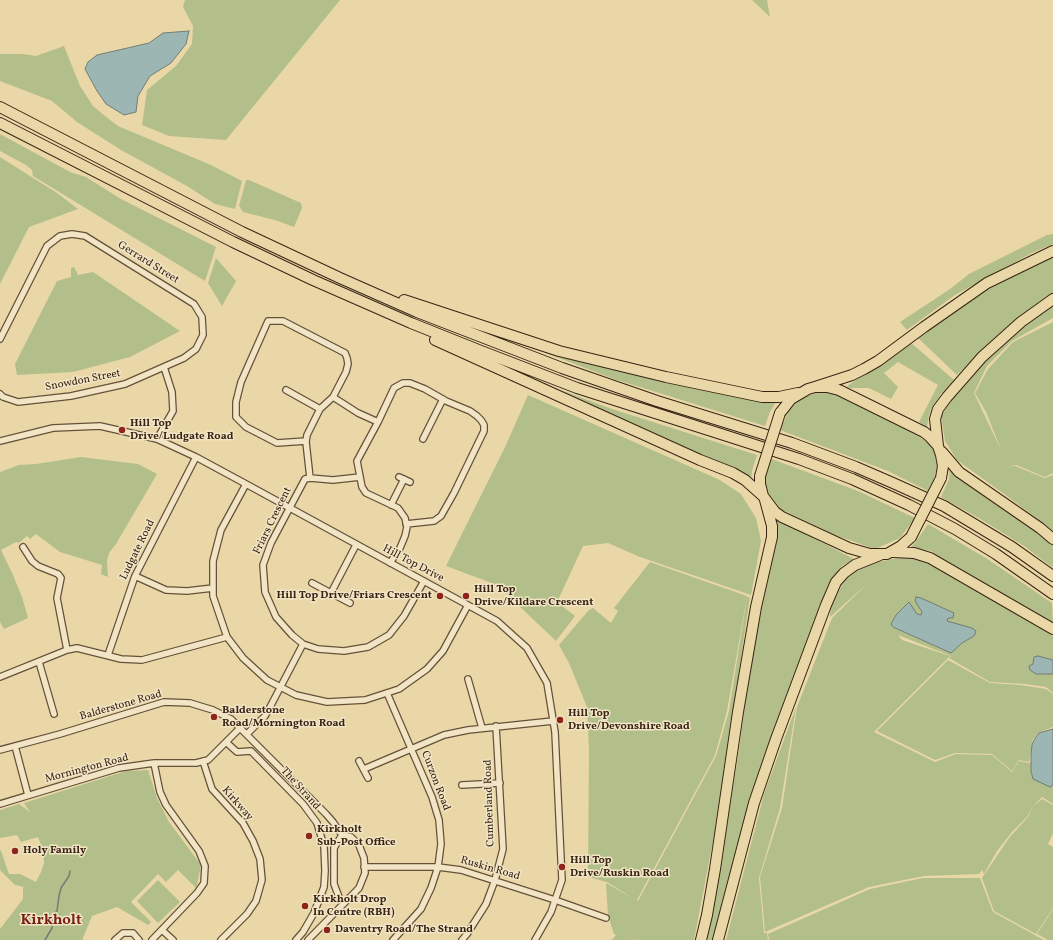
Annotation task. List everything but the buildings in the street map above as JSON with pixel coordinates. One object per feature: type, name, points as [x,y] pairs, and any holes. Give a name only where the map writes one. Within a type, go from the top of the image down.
[{"type":"highway","points":[[0,107],[215,218],[340,278],[424,314],[562,368],[657,401],[792,443],[856,467],[944,506],[1012,547],[1053,576]]},
{"type":"highway","points":[[0,123],[191,221],[410,328],[700,460],[733,473],[745,480],[764,498],[772,509],[782,517],[856,551],[880,555]]},
{"type":"highway","points":[[340,278],[559,352],[666,377],[762,397],[779,397],[798,393],[852,375],[878,361],[924,327],[987,284],[1053,251]]},
{"type":"highway","points":[[313,280],[474,348],[577,388],[799,459],[852,479],[909,505],[954,529],[996,554],[1053,594]]},
{"type":"highway","points":[[718,940],[754,803],[778,732],[836,582],[844,573],[855,565],[891,552],[904,544],[911,537],[941,478],[943,460],[938,447],[935,424],[936,414],[940,405],[982,357],[1021,322],[1053,299]]},
{"type":"highway","points":[[814,387],[831,388],[843,392],[924,432],[959,472],[1040,528],[1053,540]]},
{"type":"highway","points":[[701,940],[707,916],[715,869],[738,712],[756,607],[772,537],[770,520],[760,484],[760,476],[780,413],[788,401],[798,393]]},
{"type":"highway","points":[[891,552],[914,553],[930,558],[1053,629]]},
{"type":"street","name":"Gerrard Street","points":[[0,339],[47,246],[60,236],[72,234],[86,236],[194,304],[202,317],[203,335]]},
{"type":"street","points":[[306,441],[277,443],[246,427],[236,417],[236,402],[241,382],[268,321],[284,321],[345,353],[348,364],[346,372],[333,397],[320,409],[307,435],[307,479],[332,480],[360,477]]},
{"type":"street","name":"Snowdon Street","points":[[0,394],[3,397],[18,402],[72,396],[125,384],[184,358],[196,349],[203,335]]},
{"type":"street","points":[[157,440],[173,411],[172,392],[164,367]]},
{"type":"street","points":[[390,563],[400,548],[406,531],[405,518],[398,508],[366,493],[362,487],[357,461],[394,388],[398,385],[410,383],[426,389],[477,416],[484,426],[484,431],[454,493],[441,516],[434,521],[406,524]]},
{"type":"street","points":[[286,390],[320,409]]},
{"type":"street","points":[[333,397],[358,413],[378,422]]},
{"type":"street","points":[[423,439],[443,399]]},
{"type":"street","name":"Hill Top Drive","points":[[0,441],[53,428],[100,426],[157,440],[196,457],[497,621],[527,648],[547,683],[555,732],[562,880],[551,912],[535,940]]},
{"type":"street","name":"Ludgate Road","points":[[108,655],[134,576],[196,457]]},
{"type":"street","name":"Friars Crescent","points":[[307,479],[272,542],[263,565],[265,592],[276,617],[292,635],[304,644],[318,649],[344,651],[368,647],[389,635],[404,616],[424,581]]},
{"type":"street","points":[[391,505],[405,479]]},
{"type":"street","points":[[246,484],[221,530],[213,561],[213,596],[227,637],[243,658],[267,680],[296,695],[327,702],[365,700],[399,689],[427,669],[443,651],[468,605]]},
{"type":"street","points":[[330,593],[356,545]]},
{"type":"street","points":[[23,547],[32,561],[38,566],[58,574],[61,578],[57,598],[67,650]]},
{"type":"street","points":[[134,576],[166,590],[187,591],[213,588]]},
{"type":"street","points":[[312,582],[350,603]]},
{"type":"street","points":[[0,677],[67,650],[77,648],[122,658],[142,660],[227,637]]},
{"type":"street","points":[[247,734],[265,716],[304,644]]},
{"type":"street","points":[[39,662],[54,714]]},
{"type":"street","points":[[468,679],[482,728]]},
{"type":"street","name":"Curzon Road","points":[[387,693],[432,797],[438,820],[441,844],[438,867],[431,888],[421,909],[393,940]]},
{"type":"street","name":"Balderstone Road","points":[[0,750],[60,734],[164,702],[190,703],[213,710],[231,719],[326,814],[342,835]]},
{"type":"street","points":[[364,769],[444,735],[496,726],[553,721]]},
{"type":"street","name":"Cumberland Road","points":[[462,940],[486,904],[495,880],[503,849],[496,726]]},
{"type":"street","points":[[203,761],[208,760],[240,728]]},
{"type":"street","name":"The Strand","points":[[226,742],[237,752],[251,751],[303,804],[317,823],[324,849],[324,887],[314,913],[303,932],[296,940]]},
{"type":"street","points":[[15,746],[28,795]]},
{"type":"street","name":"Mornington Road","points":[[0,804],[119,768],[154,763],[196,763],[203,761]]},
{"type":"street","name":"Kirkway","points":[[203,761],[212,789],[243,823],[253,841],[260,859],[262,880],[256,901],[247,914],[222,940]]},
{"type":"street","points":[[359,761],[368,778]]},
{"type":"street","points":[[152,940],[197,893],[204,882],[205,866],[199,851],[166,805],[160,792],[154,763]]},
{"type":"street","points":[[462,785],[500,783]]},
{"type":"street","points":[[308,940],[359,888],[365,873],[364,858],[359,845],[351,837],[342,835],[334,848],[334,887],[339,897]]},
{"type":"street","points":[[324,849],[334,848]]},
{"type":"street","name":"Ruskin Road","points":[[364,867],[438,867],[461,870],[606,918]]},
{"type":"street","points":[[324,887],[334,887]]},
{"type":"street","points":[[162,930],[173,940]]},
{"type":"street","points":[[115,940],[123,933],[132,933],[139,940]]},
{"type":"green space","points":[[185,0],[340,0],[226,140],[169,136],[142,125],[147,90],[176,66],[192,44],[193,26],[183,7]]},
{"type":"green space","points":[[752,0],[767,0],[770,17]]},
{"type":"green space","points":[[64,46],[80,86],[93,106],[118,126],[211,165],[242,181],[235,209],[215,204],[187,186],[121,150],[77,122],[52,101],[0,81],[0,54],[23,54],[36,56]]},
{"type":"green space","points":[[0,134],[70,172],[86,177],[121,199],[216,247],[205,281],[33,176],[32,170],[26,165],[0,151]]},
{"type":"green space","points":[[0,157],[57,193],[78,209],[29,227],[0,284]]},
{"type":"green space","points":[[246,180],[301,203],[302,208],[294,227],[275,220],[243,212],[239,206]]},
{"type":"green space","points":[[1053,234],[1053,244],[1032,253],[955,295],[907,330],[900,322],[950,289],[969,274],[1047,235]]},
{"type":"green space","points":[[1053,255],[1053,293],[1040,301],[1000,333],[957,375],[917,337],[970,299],[1024,269]]},
{"type":"green space","points":[[216,258],[236,281],[222,306],[208,283]]},
{"type":"green space","points":[[74,267],[78,275],[93,272],[180,331],[130,357],[73,372],[17,375],[15,364],[57,281],[71,277],[71,268]]},
{"type":"green space","points":[[1053,306],[1053,318],[1012,341],[987,366],[974,393],[1002,452],[986,412],[975,393],[988,369],[1013,342],[1053,322],[1053,473],[1045,477],[1016,465],[1008,467],[1015,466],[1045,478],[1053,475],[1053,531],[957,460],[945,441],[941,416],[955,394],[999,347],[1032,320]]},
{"type":"green space","points":[[910,342],[954,380],[941,394],[932,407],[927,427],[919,422],[938,385],[898,362],[884,373],[898,387],[891,399],[869,388],[850,388],[847,386],[888,359]]},
{"type":"green space","points":[[525,345],[777,400],[770,412],[765,426],[614,379]]},
{"type":"green space","points":[[561,390],[612,409],[757,455],[752,471],[751,481],[631,425]]},
{"type":"green space","points":[[819,392],[833,393],[880,414],[931,445],[938,462],[934,478],[928,491],[888,471],[780,430],[790,408],[802,398]]},
{"type":"green space","points":[[528,395],[720,480],[741,494],[756,518],[761,541],[751,595],[640,557],[608,543],[583,546],[557,602],[575,616],[556,641],[497,585],[446,566],[506,445]]},
{"type":"green space","points":[[81,457],[138,464],[157,474],[116,544],[109,553],[107,561],[108,577],[101,574],[102,565],[60,552],[36,534],[30,539],[27,536],[19,543],[16,542],[1,550],[22,597],[28,618],[4,629],[0,622],[0,472],[19,465]]},
{"type":"green space","points":[[769,458],[858,491],[915,518],[900,538],[875,549],[835,535],[776,507],[766,489],[765,469]]},
{"type":"green space","points":[[950,467],[1032,526],[1053,544],[1053,568],[1024,546],[941,497],[949,479]]},
{"type":"green space","points":[[774,518],[854,559],[842,566],[828,585],[772,736],[744,822],[713,940],[706,940],[719,873],[738,757],[751,658],[774,553]]},
{"type":"green space","points":[[928,524],[986,558],[1052,603],[1053,624],[959,570],[931,551],[911,547]]},
{"type":"green space","points":[[903,557],[919,557],[1053,636],[1053,693],[1046,687],[990,682],[949,658],[951,656],[898,635],[902,640],[950,656],[874,732],[935,762],[956,754],[992,755],[1012,772],[1019,761],[1029,763],[1053,755],[1053,804],[1042,797],[1033,806],[1027,817],[1012,832],[997,851],[984,874],[982,870],[979,874],[924,876],[869,887],[765,932],[760,877],[782,808],[797,707],[832,618],[868,583],[830,617],[831,607],[844,581],[855,571],[873,563]]},
{"type":"green space","points":[[650,562],[747,596],[727,711],[715,755],[637,900],[638,901],[716,756],[729,711],[747,597],[750,597],[715,831],[694,940],[641,940],[619,935],[640,940],[612,940],[616,935],[614,934],[608,916],[606,883],[634,899],[607,882],[588,877],[589,750],[587,707],[569,663],[559,645],[588,611],[593,608],[611,623],[618,611],[614,608]]},
{"type":"green space","points":[[948,660],[990,683],[1020,685],[1046,689],[1053,694],[1053,727],[1038,733],[1033,739],[1029,762],[1019,760],[1012,771],[992,754],[955,753],[935,760],[877,731]]},
{"type":"green space","points":[[796,707],[780,808],[759,878],[764,933],[767,933],[768,940],[726,940],[764,794]]},
{"type":"green space","points":[[148,770],[157,798],[169,822],[201,865],[196,888],[178,870],[166,882],[158,874],[131,902],[151,922],[148,925],[117,907],[92,916],[83,940],[0,940],[0,929],[23,899],[24,887],[15,885],[0,870],[0,850],[9,874],[20,874],[36,882],[44,863],[43,851],[38,837],[21,842],[17,835],[0,838],[0,810],[19,804],[30,812],[24,803],[126,771]]},
{"type":"green space","points":[[1042,799],[1053,805],[1053,833],[1048,844],[1053,847],[1053,908],[1036,934],[994,911],[982,878],[1009,838],[1028,817],[1033,806]]},
{"type":"green space","points":[[923,878],[980,878],[993,912],[1044,940],[769,940],[768,934],[870,889]]},
{"type":"green space","points":[[158,880],[180,902],[158,923],[137,901]]},
{"type":"green space","points":[[1053,909],[1053,940],[1048,940],[1037,934]]},
{"type":"water","points":[[189,31],[186,44],[171,63],[150,76],[138,96],[136,112],[124,115],[106,104],[85,69],[88,62],[97,55],[149,43],[163,33]]},
{"type":"water","points":[[916,597],[954,613],[953,618],[948,618],[947,621],[972,628],[976,631],[974,636],[962,643],[951,653],[893,627],[891,624],[896,615],[909,602],[917,614],[921,615],[922,612],[915,601]]},
{"type":"water","points":[[1038,656],[1053,660],[1053,674],[1036,674],[1030,670],[1029,666],[1033,664],[1034,657]]},
{"type":"water","points":[[1053,729],[1053,785],[1050,787],[1033,779],[1031,771],[1031,755],[1032,745],[1039,733]]},
{"type":"waterway","points":[[45,940],[52,928],[53,915],[57,911],[61,888],[69,876],[70,871]]},
{"type":"place","name":"Hill Top Drive/Ludgate Road","points":[[122,430]]},
{"type":"place","name":"Hill Top Drive/Friars Crescent","points":[[440,596]]},
{"type":"place","name":"Hill Top Drive/Kildare Crescent","points":[[466,596]]},
{"type":"place","name":"Balderstone Road/Mornington Road","points":[[214,717]]},
{"type":"place","name":"Hill Top Drive/Devonshire Road","points":[[560,720]]},
{"type":"place","name":"Kirkholt Sub-Post Office","points":[[309,836]]},
{"type":"place","name":"Holy Family","points":[[15,851]]},
{"type":"place","name":"Hill Top Drive/Ruskin Road","points":[[562,867]]},
{"type":"place","name":"Kirkholt Drop In Centre (RBH)","points":[[305,906]]},
{"type":"place","name":"Daventry Road/The Strand","points":[[327,930]]},
{"type":"district","name":"Kirkholt","points":[[51,921]]}]
